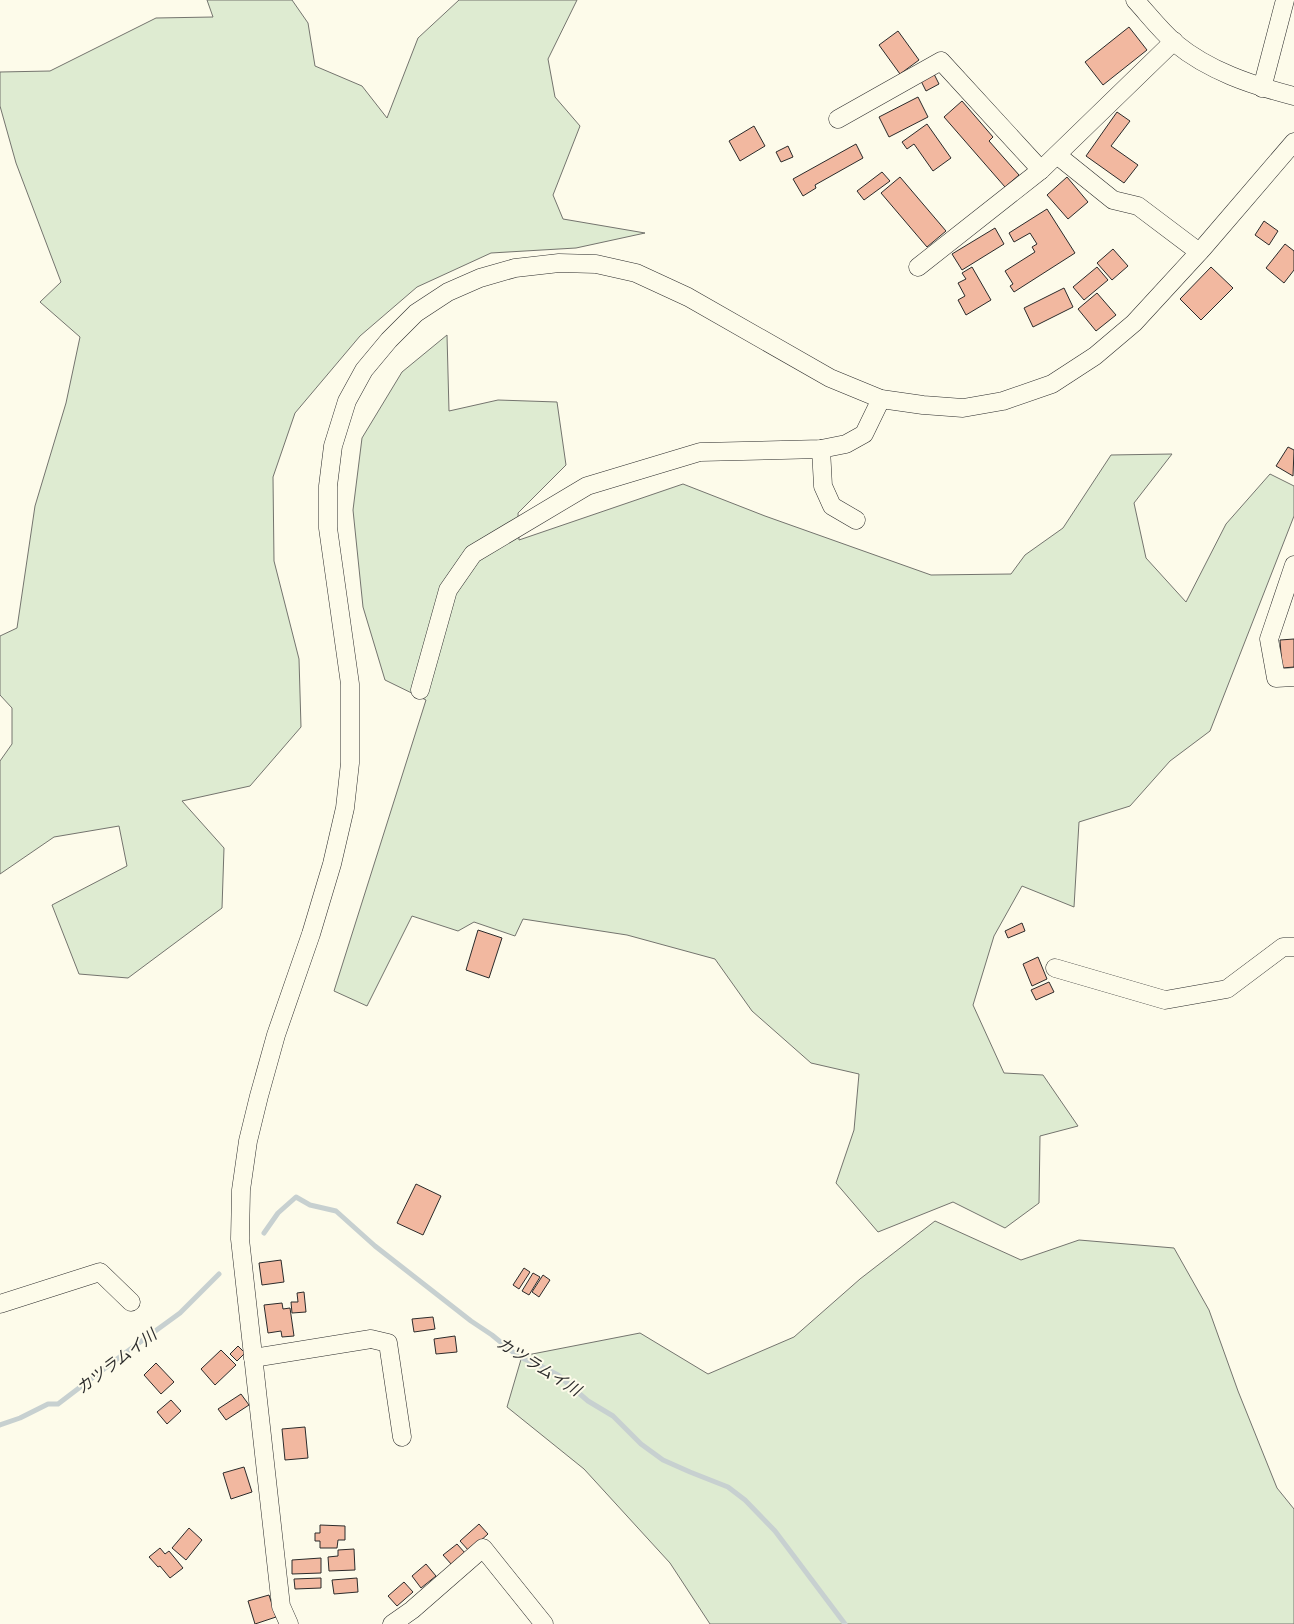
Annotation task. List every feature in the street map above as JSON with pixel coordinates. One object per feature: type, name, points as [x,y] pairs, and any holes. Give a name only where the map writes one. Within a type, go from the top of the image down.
[{"type":"street","points":[[1135,0],[1174,42],[1196,58],[1226,74],[1262,88],[1294,96]]},
{"type":"street","points":[[1262,88],[1285,0]]},
{"type":"street","points":[[918,267],[1041,170],[1174,42]]},
{"type":"street","points":[[838,119],[941,61],[1041,170]]},
{"type":"street","points":[[289,1624],[281,1606],[240,1239],[242,1180],[248,1141],[259,1096],[276,1035],[332,864],[344,808],[350,763],[350,684],[328,528],[328,486],[333,446],[348,402],[364,370],[389,340],[416,314],[448,292],[480,278],[514,268],[559,263],[596,264],[636,273],[688,297],[830,378],[881,399],[963,408],[1003,401],[1052,384],[1095,356],[1134,323],[1199,252],[1294,142]]},
{"type":"street","points":[[1057,155],[1113,200],[1138,206],[1199,252]]},
{"type":"street","points":[[420,690],[448,590],[473,554],[587,486],[700,452],[821,449],[846,444],[864,434],[881,399]]},
{"type":"street","points":[[821,449],[823,486],[832,506],[856,520]]},
{"type":"street","points":[[1294,565],[1269,640],[1276,678],[1294,677]]},
{"type":"street","points":[[1055,968],[1164,1000],[1228,989],[1283,947],[1294,946]]},
{"type":"street","points":[[0,1304],[100,1272],[131,1302]]},
{"type":"street","points":[[253,1358],[371,1339],[388,1343],[402,1437]]},
{"type":"street","points":[[250,1455],[261,1434]]},
{"type":"street","points":[[392,1624],[412,1610],[483,1548],[544,1624]]},
{"type":"green space","points":[[207,0],[292,0],[308,23],[315,66],[362,86],[387,118],[418,38],[459,0],[577,0],[548,59],[555,97],[580,126],[553,195],[563,219],[645,233],[576,248],[491,253],[417,287],[360,336],[295,413],[273,477],[274,561],[299,659],[301,727],[250,786],[182,801],[224,848],[222,908],[128,978],[79,974],[52,905],[127,866],[119,826],[54,837],[0,874],[0,761],[12,744],[12,708],[0,695],[0,636],[17,628],[35,506],[66,403],[80,337],[40,302],[61,282],[16,163],[0,106],[0,72],[50,71],[156,18],[213,17]]},
{"type":"green space","points":[[447,335],[449,411],[498,400],[557,402],[566,465],[518,513],[519,540],[683,484],[765,516],[931,575],[1011,574],[1025,555],[1063,528],[1111,455],[1172,454],[1134,503],[1146,558],[1186,602],[1226,524],[1270,474],[1294,486],[1294,516],[1210,731],[1170,761],[1130,806],[1079,822],[1074,907],[1022,886],[994,936],[973,1005],[1004,1073],[1043,1075],[1078,1126],[1040,1136],[1039,1203],[1005,1228],[953,1202],[878,1232],[836,1183],[854,1130],[859,1074],[811,1063],[752,1011],[715,959],[627,935],[523,919],[515,936],[474,922],[458,931],[412,916],[367,1006],[334,991],[426,700],[385,680],[363,607],[353,510],[362,438],[402,372]]},
{"type":"green space","points":[[935,1221],[1021,1260],[1079,1240],[1174,1248],[1209,1310],[1238,1391],[1277,1488],[1294,1509],[1294,1624],[710,1624],[670,1563],[584,1469],[507,1407],[522,1356],[640,1333],[708,1374],[794,1337],[860,1279]]},
{"type":"building","points":[[1129,27],[1147,50],[1103,85],[1085,62]]},
{"type":"building","points":[[898,31],[919,60],[900,74],[879,45]]},
{"type":"building","points":[[934,74],[939,84],[926,91],[921,81]]},
{"type":"building","points":[[918,97],[928,117],[889,137],[879,117]]},
{"type":"building","points":[[962,101],[993,137],[989,141],[1019,175],[1005,187],[944,117]]},
{"type":"building","points":[[1117,112],[1130,121],[1111,146],[1138,165],[1124,183],[1086,156]]},
{"type":"building","points":[[927,124],[951,158],[933,171],[914,144],[907,149],[902,142]]},
{"type":"building","points":[[754,126],[765,146],[740,161],[729,141]]},
{"type":"building","points":[[856,144],[863,158],[815,185],[816,188],[803,196],[793,179]]},
{"type":"building","points":[[788,146],[793,157],[781,162],[776,152]]},
{"type":"building","points":[[882,172],[890,181],[864,200],[857,191]]},
{"type":"building","points":[[900,177],[946,231],[927,247],[881,193]]},
{"type":"building","points":[[1067,177],[1088,202],[1068,219],[1047,195]]},
{"type":"building","points":[[1047,209],[1075,253],[1014,292],[1010,286],[1013,284],[1005,271],[1035,252],[1032,247],[1037,244],[1030,233],[1014,242],[1009,233]]},
{"type":"building","points":[[1264,221],[1278,231],[1269,245],[1255,235]]},
{"type":"building","points":[[995,228],[1004,244],[962,270],[952,254]]},
{"type":"building","points":[[1285,244],[1294,251],[1294,270],[1284,283],[1266,268]]},
{"type":"building","points":[[1113,249],[1128,266],[1112,280],[1097,263]]},
{"type":"building","points":[[972,267],[991,300],[966,315],[958,300],[965,296],[958,283],[966,279],[962,273]]},
{"type":"building","points":[[1097,267],[1108,280],[1084,300],[1073,287]]},
{"type":"building","points":[[1211,267],[1233,288],[1201,320],[1180,299]]},
{"type":"building","points":[[1064,288],[1073,307],[1033,327],[1024,308]]},
{"type":"building","points":[[1097,293],[1116,315],[1096,331],[1078,309]]},
{"type":"building","points":[[1288,447],[1294,450],[1293,476],[1276,466]]},
{"type":"building","points":[[1294,639],[1294,667],[1282,668],[1280,640]]},
{"type":"building","points":[[1022,923],[1025,931],[1008,938],[1005,931]]},
{"type":"building","points":[[478,930],[502,938],[489,978],[466,970]]},
{"type":"building","points":[[1038,957],[1047,979],[1032,986],[1023,964]]},
{"type":"building","points":[[1049,982],[1054,992],[1036,1000],[1031,990]]},
{"type":"building","points":[[416,1184],[441,1196],[423,1235],[397,1223]]},
{"type":"building","points":[[281,1260],[284,1282],[262,1285],[259,1263]]},
{"type":"building","points":[[524,1268],[530,1272],[519,1289],[513,1285]]},
{"type":"building","points":[[533,1273],[540,1277],[529,1295],[522,1291]]},
{"type":"building","points":[[543,1275],[550,1280],[539,1297],[532,1292]]},
{"type":"building","points":[[304,1292],[306,1312],[292,1313],[291,1302],[298,1302],[297,1293]]},
{"type":"building","points":[[282,1303],[283,1309],[290,1308],[294,1336],[282,1337],[281,1331],[268,1333],[264,1305]]},
{"type":"building","points":[[433,1317],[435,1329],[414,1332],[412,1319]]},
{"type":"building","points":[[455,1336],[457,1352],[436,1354],[434,1339]]},
{"type":"building","points":[[238,1346],[245,1353],[237,1361],[230,1354]]},
{"type":"building","points":[[221,1350],[236,1365],[215,1385],[201,1369]]},
{"type":"building","points":[[156,1363],[174,1382],[161,1394],[144,1375]]},
{"type":"building","points":[[241,1394],[249,1405],[226,1420],[218,1409]]},
{"type":"building","points":[[171,1400],[181,1411],[167,1424],[157,1412]]},
{"type":"building","points":[[305,1427],[308,1458],[285,1460],[282,1429]]},
{"type":"building","points":[[244,1467],[252,1492],[231,1499],[223,1473]]},
{"type":"building","points":[[479,1524],[488,1534],[469,1551],[460,1541]]},
{"type":"building","points":[[320,1525],[345,1526],[345,1540],[338,1540],[337,1548],[320,1548],[320,1541],[315,1541],[315,1533],[320,1533]]},
{"type":"building","points":[[189,1528],[202,1540],[186,1560],[172,1548]]},
{"type":"building","points":[[457,1544],[465,1553],[452,1565],[443,1555]]},
{"type":"building","points":[[160,1548],[165,1554],[169,1551],[183,1568],[170,1578],[149,1557]]},
{"type":"building","points":[[354,1549],[355,1570],[329,1571],[328,1557],[338,1556],[338,1550]]},
{"type":"building","points":[[321,1558],[321,1573],[292,1574],[292,1560]]},
{"type":"building","points":[[426,1564],[436,1576],[421,1588],[412,1576]]},
{"type":"building","points":[[321,1578],[321,1588],[295,1589],[294,1579]]},
{"type":"building","points":[[357,1578],[358,1592],[334,1594],[332,1580]]},
{"type":"building","points":[[404,1582],[413,1592],[397,1606],[388,1596]]},
{"type":"building","points":[[269,1595],[276,1617],[255,1624],[248,1601]]},
{"type":"waterway","name":"カツラムイ川","points":[[264,1233],[278,1213],[296,1197],[310,1205],[336,1211],[375,1246],[471,1321],[519,1357],[558,1375],[588,1401],[613,1416],[641,1444],[663,1460],[728,1487],[745,1500],[775,1531],[845,1624]]},
{"type":"waterway","name":"カツラムイ川","points":[[0,1425],[20,1418],[48,1404],[58,1404],[180,1313],[219,1274]]}]
